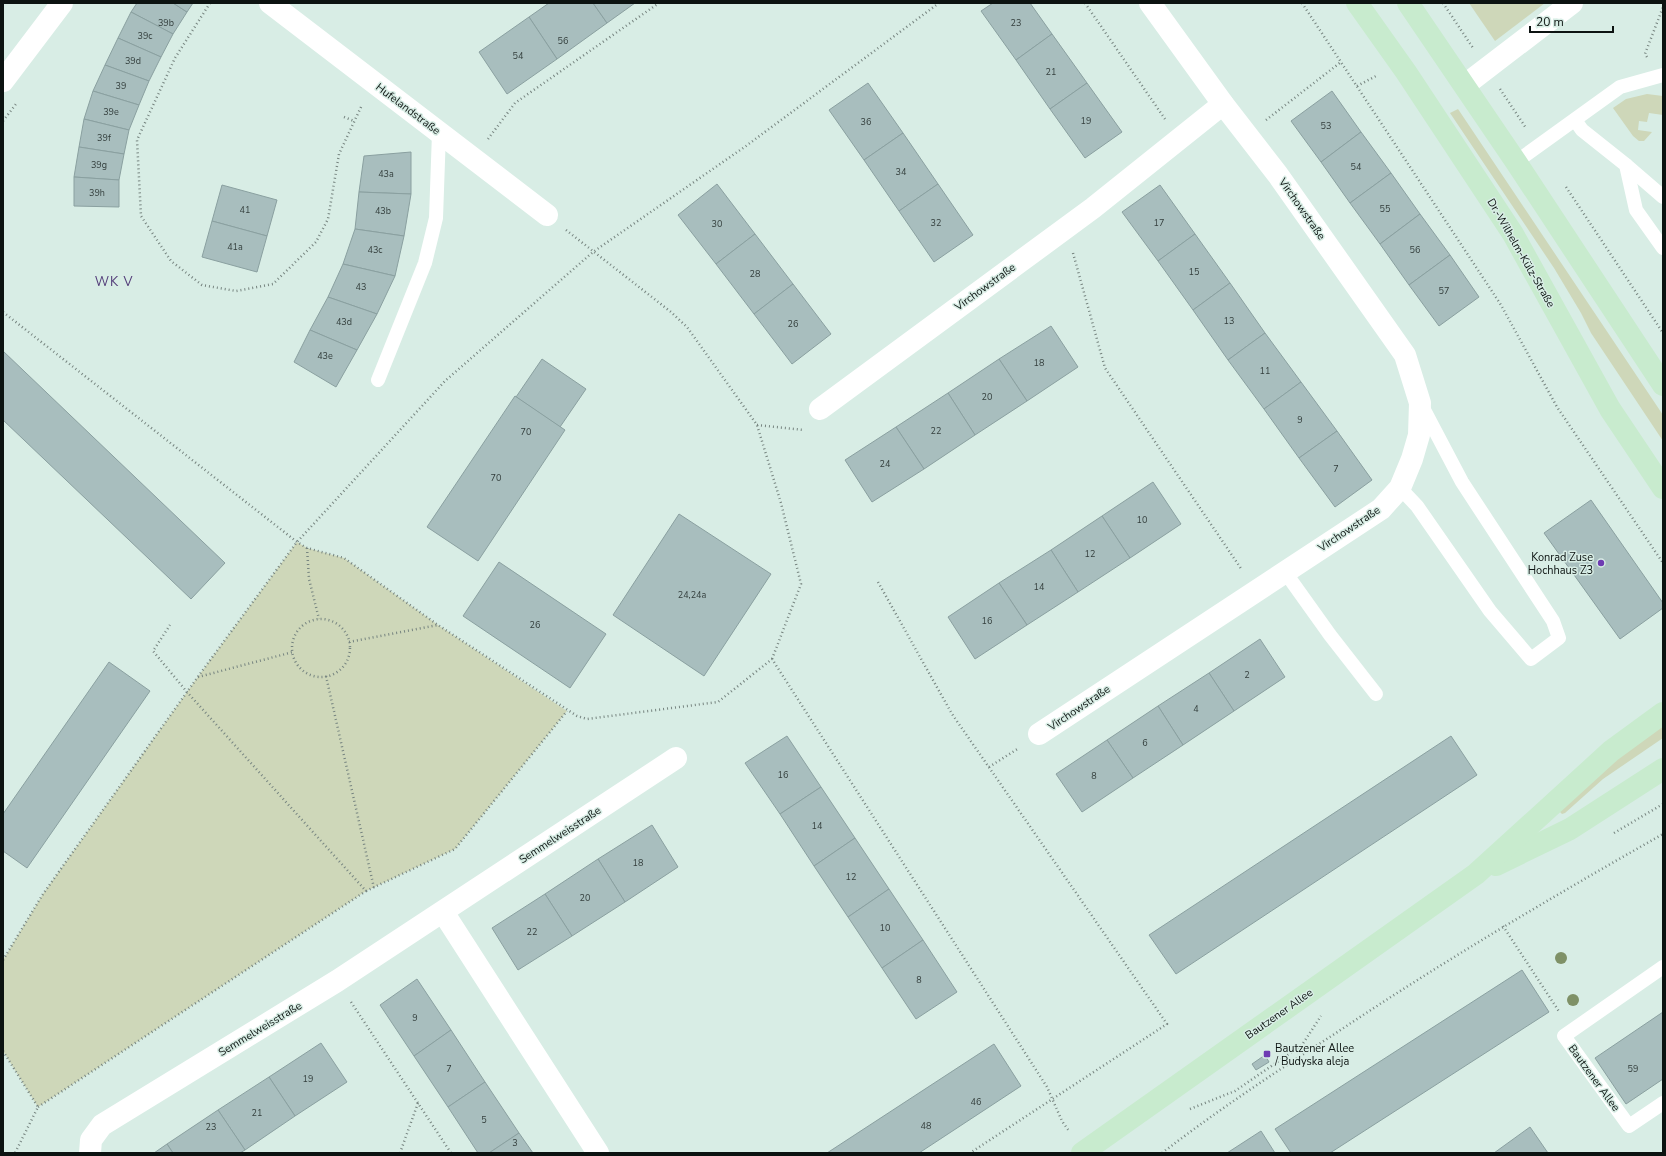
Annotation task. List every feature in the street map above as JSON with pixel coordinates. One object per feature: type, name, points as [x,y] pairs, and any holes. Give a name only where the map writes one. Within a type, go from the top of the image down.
[{"type":"street","points":[[3,81],[62,3]]},
{"type":"street","name":"Hufelandstraße","points":[[270,3],[546,215]]},
{"type":"street","name":"Virchowstraße","points":[[1039,734],[1381,509],[1400,488],[1412,459],[1419,435],[1420,403],[1405,356],[1282,181],[1223,104],[1150,3]]},
{"type":"street","name":"Dr.-Wilhelm-Külz-Straße","points":[[1357,3],[1406,72],[1512,234],[1606,402],[1663,488]]},
{"type":"street","points":[[1408,3],[1465,85],[1663,385]]},
{"type":"street","points":[[1465,85],[1572,3]]},
{"type":"street","name":"Virchowstraße","points":[[820,409],[1066,228],[1223,104]]},
{"type":"street","name":"Bautzener Allee","points":[[1082,1153],[1476,874],[1611,751],[1663,714]]},
{"type":"street","name":"Semmelweisstraße","points":[[90,1153],[91,1140],[102,1125],[337,981],[676,758]]},
{"type":"street","name":"Bautzener Allee","points":[[1476,874],[1570,829],[1663,769]]},
{"type":"street","points":[[443,912],[598,1153]]},
{"type":"lane","points":[[1516,162],[1620,87],[1662,76]]},
{"type":"lane","points":[[1575,120],[1582,130],[1663,197]]},
{"type":"lane","points":[[378,380],[425,263],[436,218],[439,133]]},
{"type":"lane","points":[[1626,165],[1636,210],[1663,248]]},
{"type":"lane","points":[[1400,488],[1416,506],[1490,611],[1531,659],[1559,638],[1553,621],[1462,482],[1420,403]]},
{"type":"lane","points":[[1285,572],[1330,635],[1376,694]]},
{"type":"lane","name":"Bautzener Allee","points":[[1663,967],[1564,1036],[1629,1126],[1663,1103]]},
{"type":"path","points":[[210,3],[175,58],[137,140],[141,216],[171,261],[202,284],[236,291],[273,284],[316,242],[328,219],[339,154],[360,108],[376,84]]},
{"type":"path","points":[[474,159],[515,103],[659,3]]},
{"type":"path","points":[[3,960],[43,894],[197,678],[297,542],[445,381],[593,252],[746,146],[939,3]]},
{"type":"path","points":[[1085,3],[1178,139]]},
{"type":"path","points":[[1302,3],[1501,305],[1557,407],[1663,563]]},
{"type":"path","points":[[1662,76],[1645,54],[1663,7]]},
{"type":"path","points":[[1247,135],[1341,62]]},
{"type":"path","points":[[344,117],[354,121]]},
{"type":"path","points":[[3,312],[297,542],[307,548],[344,558],[438,624],[577,716],[587,719],[718,702],[772,660],[802,584],[781,503],[757,425],[687,327],[546,215]]},
{"type":"path","points":[[1066,228],[1105,368],[1256,591]]},
{"type":"path","points":[[757,425],[805,430]]},
{"type":"path","points":[[307,548],[309,579],[319,619]]},
{"type":"path","points":[[878,582],[952,714],[1167,1024],[970,1153]]},
{"type":"path","points":[[319,619],[328,619],[342,628],[347,634],[349,642],[350,651],[342,668],[326,676],[317,676],[308,673],[301,668],[296,661],[293,652],[293,643],[296,634],[302,626],[310,621],[319,619]]},
{"type":"path","points":[[349,642],[438,624]]},
{"type":"path","points":[[170,625],[153,651],[187,692],[366,891]]},
{"type":"path","points":[[197,678],[293,652]]},
{"type":"path","points":[[772,660],[1047,1087],[1062,1121],[1082,1153]]},
{"type":"path","points":[[326,676],[374,888]]},
{"type":"path","points":[[15,1153],[38,1107],[366,891],[455,849],[568,711]]},
{"type":"path","points":[[990,767],[1039,734]]},
{"type":"path","points":[[1610,835],[1663,804]]},
{"type":"path","points":[[1163,1153],[1238,1097],[1388,998],[1580,880],[1663,834]]},
{"type":"path","points":[[1503,926],[1572,1030]]},
{"type":"path","points":[[337,981],[451,1153]]},
{"type":"path","points":[[1183,1112],[1235,1091],[1302,1045],[1323,1013]]},
{"type":"path","points":[[3,1051],[38,1107]]},
{"type":"path","points":[[400,1153],[418,1103]]},
{"type":"green space","points":[[1469,3],[1545,3],[1495,41]]},
{"type":"green space","points":[[1647,94],[1663,96],[1663,115],[1649,113],[1647,122],[1639,121],[1638,130],[1652,132],[1644,141],[1639,141],[1633,136],[1613,108],[1626,99]]},
{"type":"green space","points":[[1458,109],[1663,415],[1663,441],[1591,333],[1581,313],[1554,268],[1450,113]]},
{"type":"green space","points":[[297,542],[307,548],[344,558],[438,625],[567,711],[455,849],[366,891],[38,1107],[3,1051],[3,960],[43,894],[197,678]]},
{"type":"green space","points":[[1663,726],[1663,738],[1603,779],[1565,813],[1562,814],[1560,812],[1560,810],[1592,777]]},
{"type":"building","points":[[137,3],[173,3],[187,12],[173,34],[131,12]]},
{"type":"building","points":[[173,3],[193,3],[187,12]]},
{"type":"building","points":[[549,3],[593,3],[607,23],[557,59],[529,17]]},
{"type":"building","points":[[593,3],[635,3],[607,23]]},
{"type":"building","points":[[993,3],[1030,3],[1052,34],[1016,60],[981,11]]},
{"type":"building","points":[[131,12],[173,34],[161,57],[118,38]]},
{"type":"building","points":[[529,17],[557,59],[507,94],[479,52]]},
{"type":"building","points":[[1052,34],[1087,83],[1050,109],[1016,60]]},
{"type":"building","points":[[118,38],[161,57],[149,81],[105,65]]},
{"type":"building","points":[[105,65],[149,81],[139,105],[93,91]]},
{"type":"building","points":[[868,83],[903,133],[864,160],[829,110]]},
{"type":"building","points":[[1087,83],[1122,132],[1085,158],[1050,109]]},
{"type":"building","points":[[93,91],[139,105],[129,130],[84,119]]},
{"type":"building","points":[[1332,91],[1361,132],[1321,162],[1291,121]]},
{"type":"building","points":[[84,119],[129,130],[124,154],[79,147]]},
{"type":"building","points":[[1361,132],[1391,173],[1350,203],[1321,162]]},
{"type":"building","points":[[903,133],[938,184],[899,211],[864,160]]},
{"type":"building","points":[[79,147],[124,154],[119,180],[74,177]]},
{"type":"building","points":[[411,152],[411,194],[359,192],[364,156]]},
{"type":"building","points":[[1391,173],[1420,214],[1380,244],[1350,203]]},
{"type":"building","points":[[74,177],[119,180],[119,207],[74,206]]},
{"type":"building","points":[[717,184],[755,234],[716,264],[678,215]]},
{"type":"building","points":[[938,184],[973,235],[934,262],[899,211]]},
{"type":"building","points":[[222,185],[277,200],[267,236],[212,221]]},
{"type":"building","points":[[1160,185],[1195,234],[1158,261],[1122,212]]},
{"type":"building","points":[[359,192],[411,194],[404,236],[355,229]]},
{"type":"building","points":[[1420,214],[1450,255],[1409,285],[1380,244]]},
{"type":"building","points":[[212,221],[267,236],[257,272],[202,257]]},
{"type":"building","points":[[355,229],[404,236],[395,276],[343,264]]},
{"type":"building","points":[[755,234],[793,284],[754,314],[716,264]]},
{"type":"building","points":[[1195,234],[1230,283],[1193,310],[1158,261]]},
{"type":"building","points":[[1450,255],[1479,297],[1439,326],[1409,285]]},
{"type":"building","points":[[343,264],[395,276],[377,314],[328,297]]},
{"type":"building","points":[[1230,283],[1265,333],[1228,360],[1193,310]]},
{"type":"building","points":[[793,284],[831,334],[792,364],[754,314]]},
{"type":"building","points":[[328,297],[377,314],[357,350],[310,330]]},
{"type":"building","points":[[1051,326],[1078,367],[1027,401],[999,359]]},
{"type":"building","points":[[310,330],[357,350],[336,387],[294,362]]},
{"type":"building","points":[[1265,333],[1301,382],[1264,409],[1228,360]]},
{"type":"building","points":[[3,351],[225,563],[191,599],[3,420]]},
{"type":"building","points":[[542,359],[586,389],[560,427],[516,397]]},
{"type":"building","points":[[999,359],[1027,401],[975,435],[948,393]]},
{"type":"building","points":[[1301,382],[1337,431],[1299,458],[1264,409]]},
{"type":"building","points":[[948,393],[975,435],[924,469],[896,427]]},
{"type":"building","points":[[515,396],[565,430],[478,561],[427,527]]},
{"type":"building","points":[[896,427],[924,469],[872,502],[845,460]]},
{"type":"building","points":[[1337,431],[1372,480],[1335,507],[1299,458]]},
{"type":"building","points":[[1153,482],[1181,524],[1130,558],[1102,516]]},
{"type":"building","name":"Konrad Zuse Hochhaus Z3","points":[[1591,500],[1663,603],[1663,608],[1620,639],[1544,533]]},
{"type":"building","points":[[679,514],[771,574],[704,676],[613,615]]},
{"type":"building","points":[[1102,516],[1130,558],[1078,592],[1051,550]]},
{"type":"building","points":[[1051,550],[1078,592],[1027,625],[999,583]]},
{"type":"building","points":[[499,562],[606,634],[570,688],[463,616]]},
{"type":"building","points":[[999,583],[1027,625],[975,659],[948,617]]},
{"type":"building","points":[[1260,639],[1285,677],[1234,711],[1209,673]]},
{"type":"building","points":[[109,662],[150,691],[27,868],[3,851],[3,814]]},
{"type":"building","points":[[1209,673],[1234,711],[1183,745],[1158,706]]},
{"type":"building","points":[[1158,706],[1183,745],[1133,778],[1107,740]]},
{"type":"building","points":[[787,736],[821,787],[780,814],[745,763]]},
{"type":"building","points":[[1451,736],[1477,775],[1176,974],[1149,935]]},
{"type":"building","points":[[1107,740],[1133,778],[1082,812],[1056,774]]},
{"type":"building","points":[[821,787],[855,838],[814,866],[780,814]]},
{"type":"building","points":[[652,825],[678,867],[625,902],[598,859]]},
{"type":"building","points":[[855,838],[889,889],[848,917],[814,866]]},
{"type":"building","points":[[598,859],[625,902],[572,936],[545,894]]},
{"type":"building","points":[[889,889],[923,940],[882,968],[848,917]]},
{"type":"building","points":[[545,894],[572,936],[518,970],[492,928]]},
{"type":"building","points":[[923,940],[957,992],[916,1019],[882,968]]},
{"type":"building","points":[[1522,970],[1549,1012],[1330,1153],[1291,1153],[1275,1129]]},
{"type":"building","points":[[417,979],[451,1030],[414,1056],[380,1005]]},
{"type":"building","points":[[1663,1012],[1663,1079],[1626,1104],[1595,1058]]},
{"type":"building","points":[[451,1030],[485,1082],[448,1107],[414,1056]]},
{"type":"building","points":[[321,1043],[347,1082],[295,1116],[269,1077]]},
{"type":"building","points":[[994,1044],[1021,1086],[919,1153],[827,1153]]},
{"type":"building","points":[[1265,1055],[1269,1062],[1256,1070],[1252,1064]]},
{"type":"building","points":[[269,1077],[295,1116],[245,1150],[218,1110]]},
{"type":"building","points":[[485,1082],[519,1133],[489,1153],[478,1153],[448,1107]]},
{"type":"building","points":[[218,1110],[245,1150],[240,1153],[173,1153],[167,1144]]},
{"type":"building","points":[[1530,1127],[1548,1153],[1494,1153]]},
{"type":"building","points":[[1261,1131],[1275,1153],[1227,1153]]},
{"type":"building","points":[[519,1133],[533,1153],[489,1153]]},
{"type":"building","points":[[167,1144],[173,1153],[154,1153]]},
{"type":"place","name":"Konrad Zuse Hochhaus Z3","points":[[1601,563]]},
{"type":"place","name":"Bautzener Allee / Budyska aleja","points":[[1267,1054]]},
{"type":"district","name":"WK V","points":[[114,282]]}]
